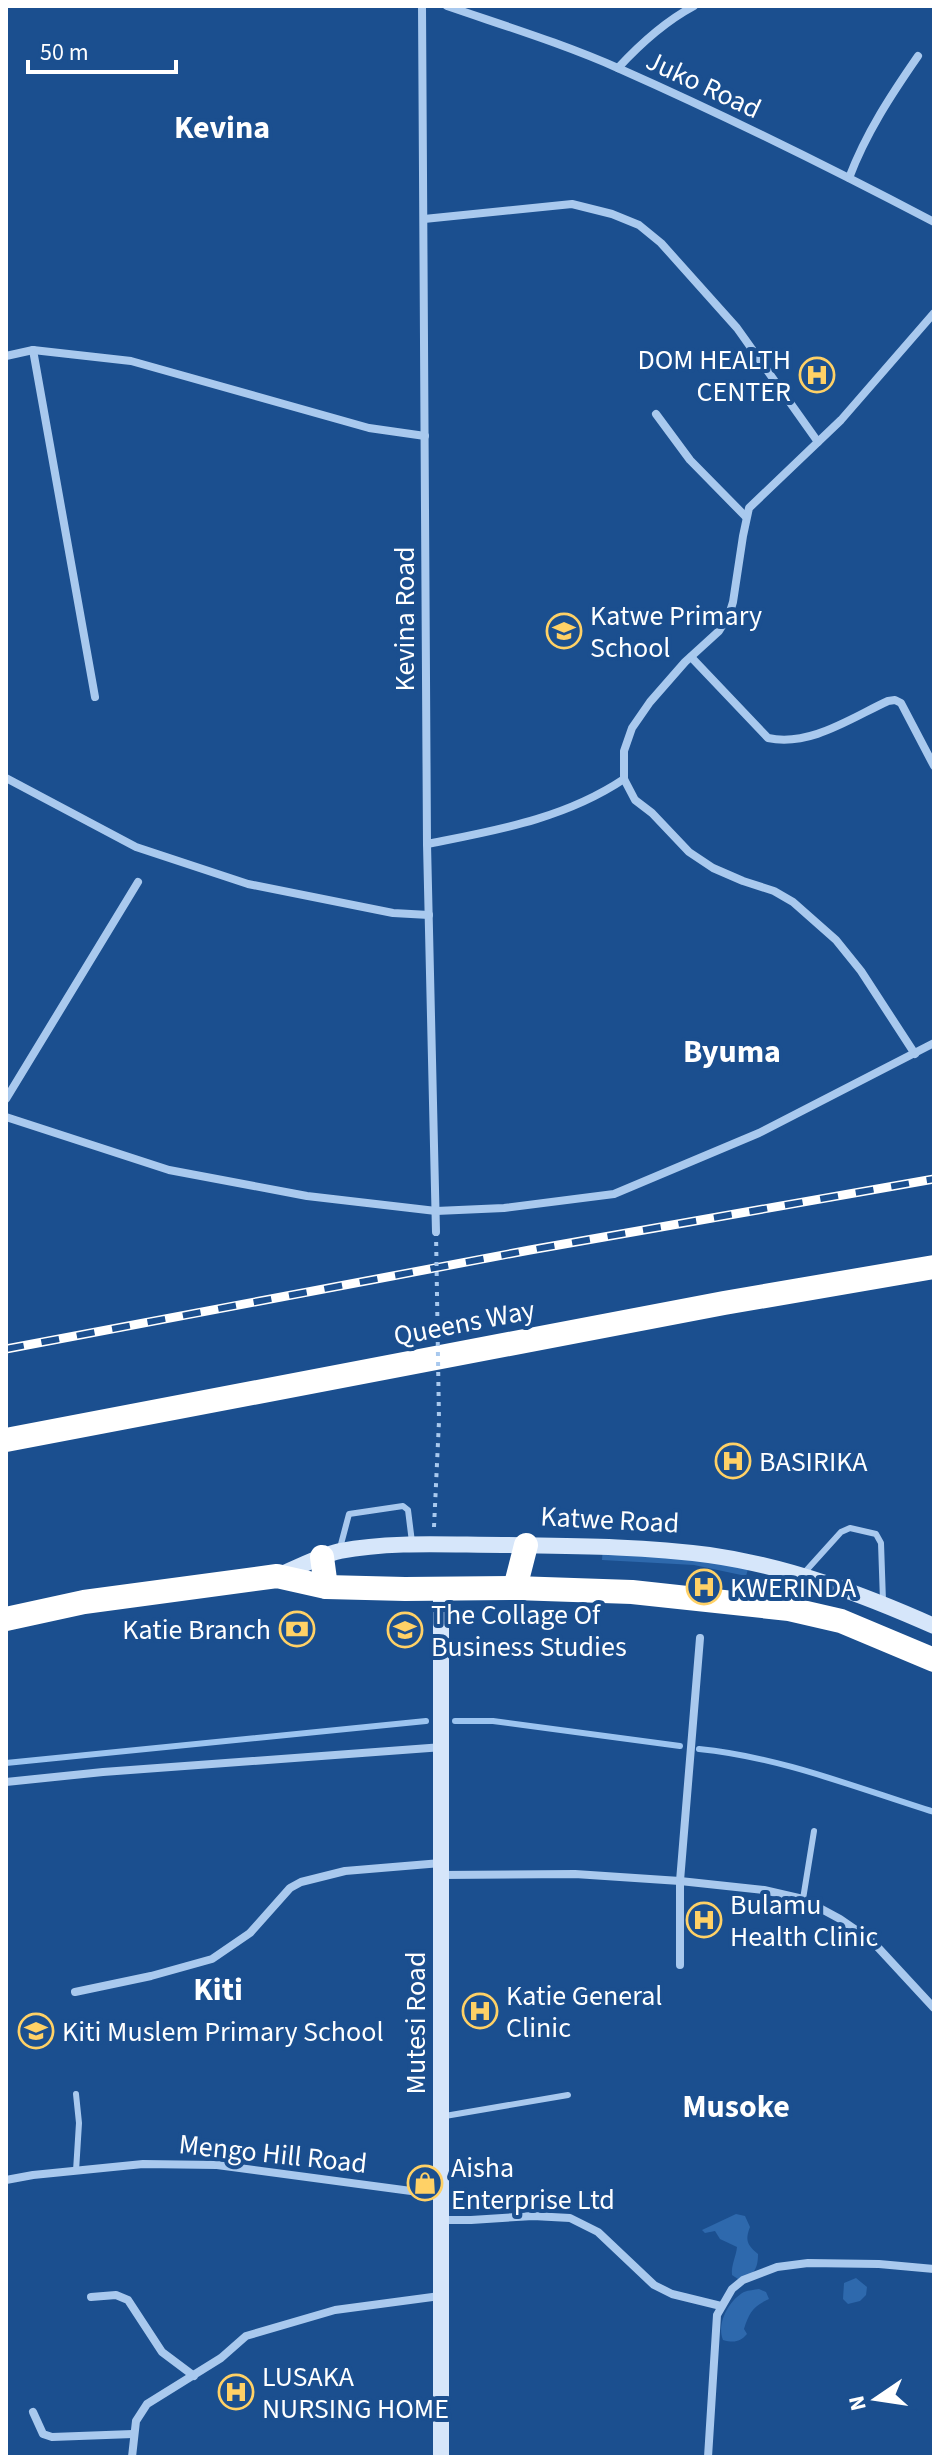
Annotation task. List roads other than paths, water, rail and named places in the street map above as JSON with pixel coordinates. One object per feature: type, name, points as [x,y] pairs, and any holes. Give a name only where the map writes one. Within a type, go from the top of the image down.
[{"type":"highway","name":"Queens Way","points":[[6,1440],[724,1303],[934,1267]]},
{"type":"highway","points":[[515,1588],[526,1545]]},
{"type":"highway","points":[[326,1587],[330,1554]]},
{"type":"highway","name":"Katwe Road","points":[[6,1619],[84,1602],[277,1576],[326,1587],[632,1592],[789,1609],[841,1621],[934,1660]]},
{"type":"street","name":"Kevina Road","points":[[422,6],[427,844],[436,1232]]},
{"type":"street","name":"Juko Road","points":[[447,6],[618,68],[934,222]]},
{"type":"street","points":[[618,68],[660,27],[694,6]]},
{"type":"street","points":[[849,178],[881,109],[918,56]]},
{"type":"street","points":[[424,219],[572,204],[612,214],[639,225],[661,243],[737,328],[818,442]]},
{"type":"street","points":[[915,1054],[861,971],[836,940],[793,902],[774,891],[713,868],[689,852],[652,813],[635,800],[624,779],[624,751],[632,728],[650,702],[719,631],[729,615],[746,517],[758,498],[841,420],[934,313]]},
{"type":"street","points":[[6,356],[33,350],[131,361],[369,428],[425,436]]},
{"type":"street","points":[[33,350],[95,697]]},
{"type":"street","points":[[656,414],[690,460],[746,517]]},
{"type":"street","points":[[691,657],[768,738],[784,741],[804,739],[895,700],[907,709],[934,766]]},
{"type":"street","points":[[6,778],[136,847],[248,884],[393,913],[429,915]]},
{"type":"street","points":[[427,844],[522,824],[573,808],[624,779]]},
{"type":"street","points":[[6,1099],[138,882]]},
{"type":"street","points":[[6,1117],[169,1170],[307,1196],[436,1211],[504,1208],[614,1194],[759,1133],[934,1043]]},
{"type":"street","name":"Katwe Road","points":[[277,1576],[330,1554],[412,1544],[669,1550],[713,1556],[801,1576],[883,1603],[934,1626]]},
{"type":"street","name":"Mutesi Road","points":[[441,1588],[441,2457]]},
{"type":"street","points":[[680,1965],[680,1881],[700,1638]]},
{"type":"street","points":[[6,1782],[443,1747]]},
{"type":"street","points":[[75,1992],[212,1959],[250,1933],[290,1888],[301,1882],[345,1871],[441,1869],[680,1881],[764,1890],[803,1899],[872,1941],[934,2008]]},
{"type":"street","name":"Mengo Hill Road","points":[[6,2180],[143,2164],[217,2165],[441,2195]]},
{"type":"street","points":[[441,2220],[533,2216],[570,2218],[598,2232],[654,2285],[672,2294],[721,2306]]},
{"type":"street","points":[[708,2457],[715,2332],[721,2306],[732,2289],[743,2280],[777,2267],[808,2263],[934,2269]]},
{"type":"street","points":[[91,2297],[116,2295],[128,2300],[162,2352],[194,2376]]},
{"type":"street","points":[[132,2457],[136,2421],[147,2404],[221,2358],[246,2336],[335,2310],[440,2296]]},
{"type":"street","points":[[33,2412],[43,2434],[52,2437],[133,2434]]},
{"type":"lane","points":[[330,1554],[349,1514],[403,1506],[408,1510],[412,1544]]},
{"type":"lane","points":[[801,1576],[841,1532],[850,1528],[876,1534],[881,1543],[883,1603]]},
{"type":"lane","points":[[803,1899],[814,1831]]},
{"type":"lane","points":[[76,2094],[79,2123],[76,2171]]},
{"type":"lane","points":[[441,2117],[568,2095]]},
{"type":"waterway","points":[[6,1763],[426,1721]]},
{"type":"waterway","points":[[455,1721],[493,1721],[680,1746]]},
{"type":"waterway","points":[[699,1749],[789,1766],[934,1812]]},
{"type":"railway","points":[[6,1349],[530,1250],[934,1179]]},
{"type":"place","name":"DOM HEALTH CENTER","points":[[817,375]]},
{"type":"place","name":"Katwe Primary School","points":[[564,631]]},
{"type":"place","name":"BASIRIKA","points":[[733,1461]]},
{"type":"place","name":"KWERINDA","points":[[704,1587]]},
{"type":"place","name":"Katie Branch","points":[[297,1629]]},
{"type":"place","name":"The Collage Of Business Studies","points":[[405,1630]]},
{"type":"place","name":"Bulamu Health Clinic","points":[[704,1920]]},
{"type":"place","name":"Katie General Clinic","points":[[480,2011]]},
{"type":"place","name":"Kiti Muslem Primary School","points":[[36,2031]]},
{"type":"place","name":"Aisha Enterprise Ltd","points":[[425,2183]]},
{"type":"place","name":"LUSAKA NURSING HOME","points":[[236,2392]]},
{"type":"district","name":"Kevina","points":[[222,127]]},
{"type":"district","name":"Byuma","points":[[732,1051]]},
{"type":"district","name":"Kiti","points":[[218,1989]]},
{"type":"district","name":"Musoke","points":[[736,2106]]}]
